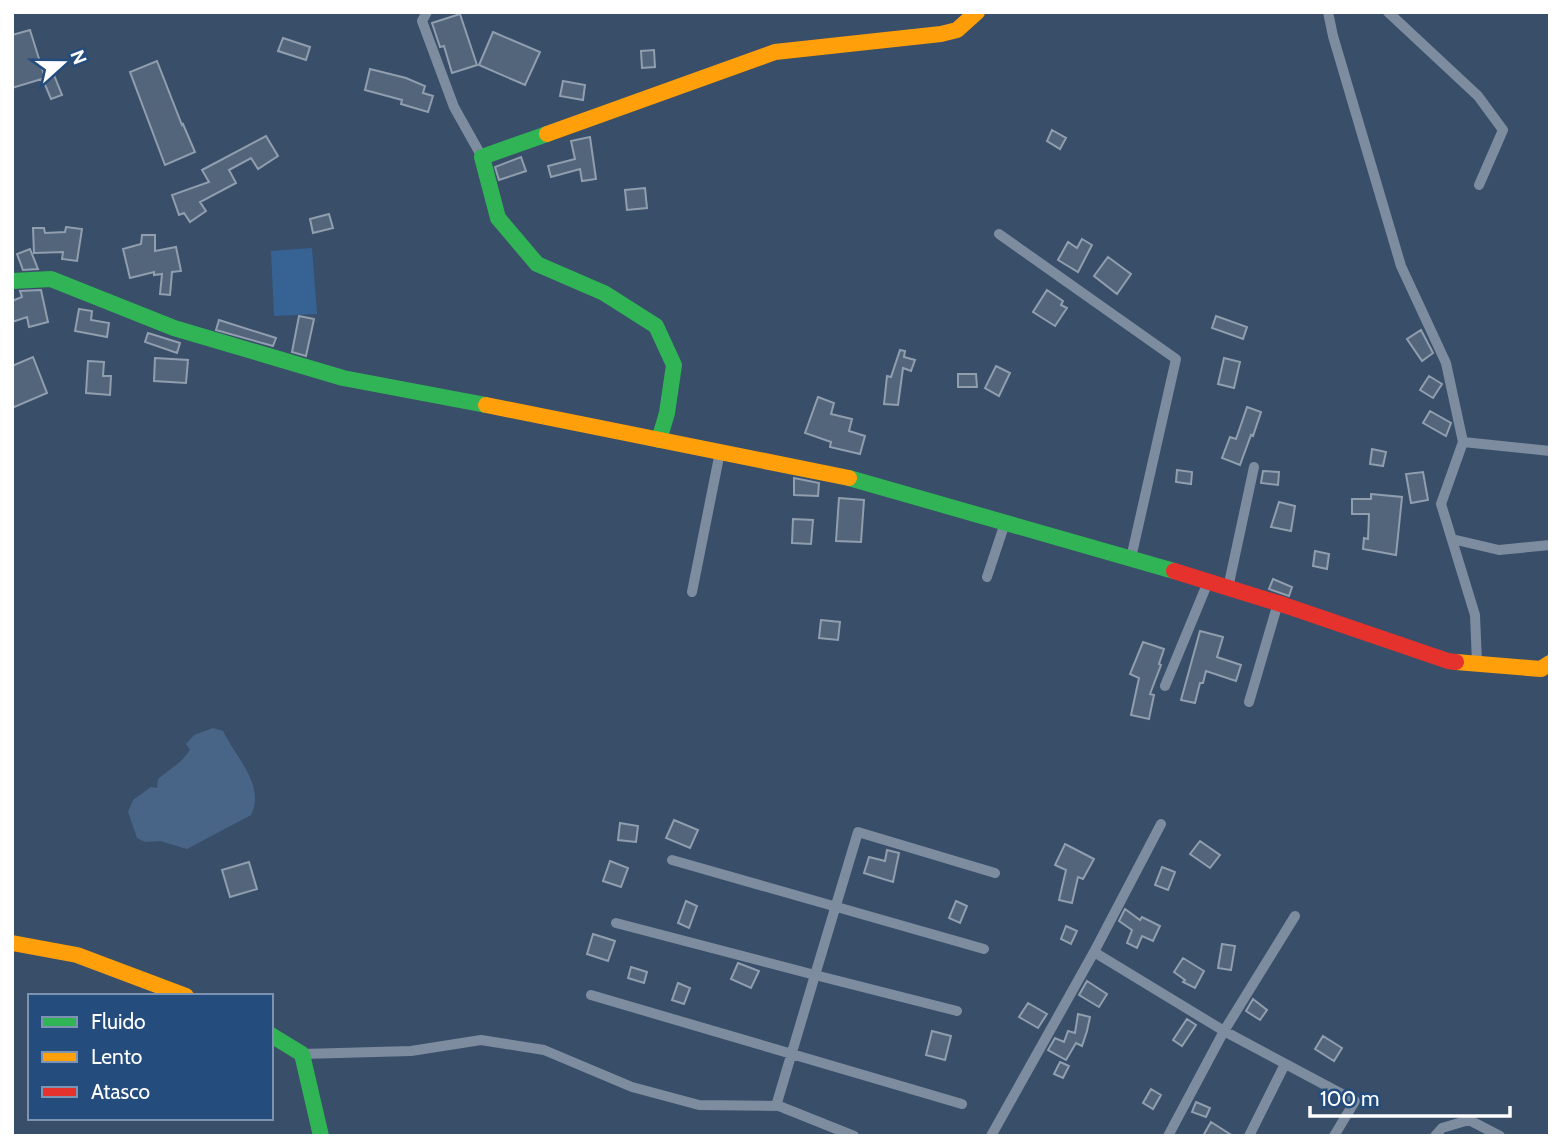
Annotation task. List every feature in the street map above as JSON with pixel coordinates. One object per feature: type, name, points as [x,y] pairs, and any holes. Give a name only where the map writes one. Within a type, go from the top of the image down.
[{"type":"street","points":[[427,12],[422,21],[450,94],[482,157],[498,218],[537,264],[604,293],[656,326],[674,365],[667,412],[659,440]]},
{"type":"street","points":[[482,157],[775,52],[941,34],[957,30],[977,12]]},
{"type":"street","points":[[1328,12],[1401,266],[1446,363],[1463,442],[1441,504],[1475,615],[1477,663]]},
{"type":"street","points":[[1388,12],[1478,96],[1503,130],[1479,185]]},
{"type":"street","points":[[999,234],[1176,359],[1131,558]]},
{"type":"street","points":[[12,281],[51,279],[174,328],[343,378],[858,480],[1279,603],[1448,661],[1547,667]]},
{"type":"street","points":[[1463,442],[1550,451]]},
{"type":"street","points":[[692,592],[720,452]]},
{"type":"street","points":[[1228,589],[1254,467]]},
{"type":"street","points":[[987,577],[1005,523]]},
{"type":"street","points":[[1452,539],[1499,550],[1550,545]]},
{"type":"street","points":[[1165,686],[1208,582]]},
{"type":"street","points":[[1249,702],[1279,603]]},
{"type":"street","points":[[991,1136],[1094,952],[1161,824]]},
{"type":"street","points":[[776,1106],[858,832],[995,873]]},
{"type":"street","points":[[672,860],[984,949]]},
{"type":"street","points":[[1168,1136],[1224,1031],[1295,916]]},
{"type":"street","points":[[616,923],[957,1011]]},
{"type":"street","points":[[12,943],[78,955],[181,994]]},
{"type":"street","points":[[1094,952],[1224,1031],[1355,1101],[1334,1136]]},
{"type":"street","points":[[591,995],[962,1104]]},
{"type":"street","points":[[273,1036],[302,1055],[411,1051],[481,1040],[544,1050],[632,1087],[699,1105],[776,1106],[854,1136]]},
{"type":"street","points":[[302,1055],[321,1136]]},
{"type":"street","points":[[1249,1136],[1286,1064]]},
{"type":"street","points":[[1435,1136],[1442,1128],[1469,1120],[1500,1136]]},
{"type":"shaded area","points":[[312,248],[317,314],[274,316],[271,251]]},
{"type":"shaded area","points":[[213,728],[223,731],[252,782],[255,804],[251,815],[187,849],[160,841],[145,842],[137,838],[128,812],[133,800],[151,787],[157,788],[158,779],[181,761],[190,750],[186,744],[194,735]]},
{"type":"building","points":[[460,14],[477,65],[452,73],[444,46],[440,47],[432,23]]},
{"type":"building","points":[[30,30],[45,78],[12,88],[12,35]]},
{"type":"building","points":[[493,32],[540,52],[525,85],[479,65]]},
{"type":"building","points":[[283,38],[310,47],[306,60],[278,51]]},
{"type":"building","points":[[654,50],[655,67],[642,68],[641,51]]},
{"type":"building","points":[[157,61],[195,152],[165,165],[130,72]]},
{"type":"building","points":[[370,69],[425,86],[423,93],[433,96],[428,112],[401,104],[402,100],[365,90]]},
{"type":"building","points":[[54,75],[62,95],[51,99],[43,80]]},
{"type":"building","points":[[563,81],[585,85],[583,100],[560,96]]},
{"type":"building","points":[[1052,130],[1066,138],[1060,149],[1047,141]]},
{"type":"building","points":[[266,136],[278,156],[258,169],[251,158],[229,170],[236,183],[200,202],[206,211],[190,222],[184,213],[179,215],[172,195],[209,182],[202,170]]},
{"type":"building","points":[[590,137],[596,179],[582,181],[580,169],[551,177],[548,166],[575,159],[571,141]]},
{"type":"building","points":[[521,157],[526,171],[499,180],[495,167]]},
{"type":"building","points":[[645,188],[647,208],[627,210],[625,190]]},
{"type":"building","points":[[329,214],[333,228],[313,233],[310,219]]},
{"type":"building","points":[[66,227],[82,229],[77,261],[62,259],[63,252],[34,253],[33,228],[44,228],[45,233],[65,232]]},
{"type":"building","points":[[142,235],[155,235],[155,251],[176,247],[181,271],[172,272],[170,295],[160,294],[162,274],[154,275],[154,272],[130,278],[123,249],[141,244]]},
{"type":"building","points":[[1082,239],[1092,245],[1078,272],[1058,260],[1068,242],[1077,248]]},
{"type":"building","points":[[30,249],[38,269],[23,270],[17,254]]},
{"type":"building","points":[[1108,257],[1131,274],[1117,294],[1094,276]]},
{"type":"building","points":[[41,290],[48,322],[29,327],[27,317],[12,322],[12,301],[22,297],[20,291]]},
{"type":"building","points":[[1047,290],[1063,301],[1061,305],[1067,308],[1055,326],[1033,312]]},
{"type":"building","points":[[79,309],[92,311],[91,320],[109,323],[107,337],[75,331]]},
{"type":"building","points":[[299,316],[314,319],[306,356],[292,352]]},
{"type":"building","points":[[1216,316],[1247,327],[1243,339],[1212,328]]},
{"type":"building","points":[[219,320],[276,338],[273,346],[216,330]]},
{"type":"building","points":[[1421,330],[1433,353],[1422,361],[1407,339]]},
{"type":"building","points":[[148,333],[180,343],[177,353],[145,342]]},
{"type":"building","points":[[900,350],[905,351],[904,357],[915,360],[911,371],[903,368],[898,405],[884,404],[887,376],[891,377]]},
{"type":"building","points":[[33,357],[47,393],[12,408],[12,366]]},
{"type":"building","points":[[155,358],[188,360],[186,383],[154,381]]},
{"type":"building","points":[[1224,358],[1240,362],[1234,388],[1218,384]]},
{"type":"building","points":[[88,361],[104,362],[103,376],[111,376],[110,395],[86,393]]},
{"type":"building","points":[[996,366],[1010,373],[999,396],[985,388]]},
{"type":"building","points":[[958,374],[976,374],[977,387],[958,387]]},
{"type":"building","points":[[1429,376],[1442,384],[1433,398],[1420,390]]},
{"type":"building","points":[[818,397],[834,403],[831,414],[852,419],[849,431],[865,436],[860,454],[830,447],[831,442],[805,433]]},
{"type":"building","points":[[1247,407],[1261,412],[1240,465],[1222,458],[1230,437],[1236,439]]},
{"type":"building","points":[[1430,411],[1451,423],[1446,436],[1423,423]]},
{"type":"building","points":[[1372,449],[1386,452],[1383,466],[1370,464]]},
{"type":"building","points":[[1177,470],[1192,472],[1191,484],[1176,482]]},
{"type":"building","points":[[1263,471],[1279,472],[1278,485],[1261,483]]},
{"type":"building","points":[[1423,472],[1428,500],[1411,503],[1406,474]]},
{"type":"building","points":[[794,478],[819,483],[818,496],[794,495]]},
{"type":"building","points":[[1371,494],[1402,497],[1396,555],[1363,549],[1364,538],[1368,539],[1369,514],[1352,514],[1352,499],[1371,499]]},
{"type":"building","points":[[839,498],[864,500],[861,542],[836,541]]},
{"type":"building","points":[[1279,502],[1295,506],[1291,531],[1271,527]]},
{"type":"building","points":[[793,519],[813,520],[811,544],[792,543]]},
{"type":"building","points":[[1315,551],[1329,554],[1327,569],[1313,566]]},
{"type":"building","points":[[1273,579],[1292,587],[1289,596],[1269,589]]},
{"type":"building","points":[[821,620],[840,622],[838,640],[819,638]]},
{"type":"building","points":[[1200,631],[1223,637],[1217,657],[1241,665],[1236,681],[1206,671],[1195,703],[1181,700]]},
{"type":"building","points":[[1143,642],[1164,649],[1150,694],[1154,695],[1149,719],[1131,715],[1139,678],[1130,674]]},
{"type":"building","points":[[674,820],[698,830],[690,848],[666,838]]},
{"type":"building","points":[[620,823],[638,826],[636,842],[618,840]]},
{"type":"building","points":[[1200,841],[1220,855],[1210,868],[1190,854]]},
{"type":"building","points":[[1065,844],[1094,859],[1083,879],[1078,877],[1072,903],[1059,900],[1066,870],[1055,865]]},
{"type":"building","points":[[887,850],[899,853],[893,882],[864,873],[869,857],[885,861]]},
{"type":"building","points":[[610,861],[628,868],[621,887],[603,881]]},
{"type":"building","points":[[249,862],[257,889],[230,897],[222,870]]},
{"type":"building","points":[[1162,867],[1175,872],[1168,890],[1155,885]]},
{"type":"building","points":[[686,901],[697,906],[689,928],[678,923]]},
{"type":"building","points":[[956,901],[967,906],[960,923],[949,918]]},
{"type":"building","points":[[1125,909],[1140,920],[1142,917],[1160,926],[1153,941],[1142,936],[1137,948],[1127,943],[1132,930],[1119,921]]},
{"type":"building","points":[[1066,926],[1077,931],[1071,944],[1061,939]]},
{"type":"building","points":[[593,934],[615,941],[608,961],[587,954]]},
{"type":"building","points":[[1222,944],[1235,946],[1231,970],[1218,968]]},
{"type":"building","points":[[1183,958],[1204,971],[1195,988],[1183,982],[1185,980],[1174,972]]},
{"type":"building","points":[[738,963],[759,971],[751,988],[731,979]]},
{"type":"building","points":[[631,967],[647,972],[644,983],[628,978]]},
{"type":"building","points":[[1087,981],[1107,994],[1099,1007],[1079,995]]},
{"type":"building","points":[[678,983],[690,988],[684,1004],[672,1000]]},
{"type":"building","points":[[1253,999],[1267,1010],[1260,1020],[1246,1011]]},
{"type":"building","points":[[1028,1003],[1047,1014],[1038,1028],[1019,1017]]},
{"type":"building","points":[[1078,1014],[1090,1017],[1087,1031],[1082,1046],[1076,1043],[1066,1060],[1048,1050],[1055,1038],[1064,1042],[1068,1031],[1075,1033]]},
{"type":"building","points":[[1187,1019],[1196,1025],[1182,1046],[1173,1040]]},
{"type":"building","points":[[932,1031],[951,1036],[945,1060],[926,1055]]},
{"type":"building","points":[[1323,1036],[1342,1048],[1334,1061],[1315,1049]]},
{"type":"building","points":[[1060,1062],[1069,1066],[1063,1078],[1054,1074]]},
{"type":"building","points":[[1151,1089],[1161,1095],[1153,1109],[1143,1103]]},
{"type":"building","points":[[1196,1102],[1210,1108],[1206,1117],[1192,1112]]},
{"type":"building","points":[[1211,1122],[1233,1136],[1203,1136]]},
{"type":"traffic: fast","points":[[547,134],[482,157],[498,218],[537,264],[604,293],[656,326],[674,365],[667,413],[659,440]]},
{"type":"traffic: fast","points":[[12,281],[51,279],[174,328],[343,378],[486,405]]},
{"type":"traffic: fast","points":[[849,478],[1174,571]]},
{"type":"traffic: fast","points":[[273,1036],[302,1054],[321,1136]]},
{"type":"traffic: slow","points":[[547,134],[775,52],[941,34],[957,30],[977,12]]},
{"type":"traffic: slow","points":[[486,405],[849,478]]},
{"type":"traffic: slow","points":[[1456,662],[1541,669],[1550,663]]},
{"type":"traffic: slow","points":[[12,943],[77,955],[181,994]]},
{"type":"traffic: jam","points":[[1174,571],[1456,662]]}]
